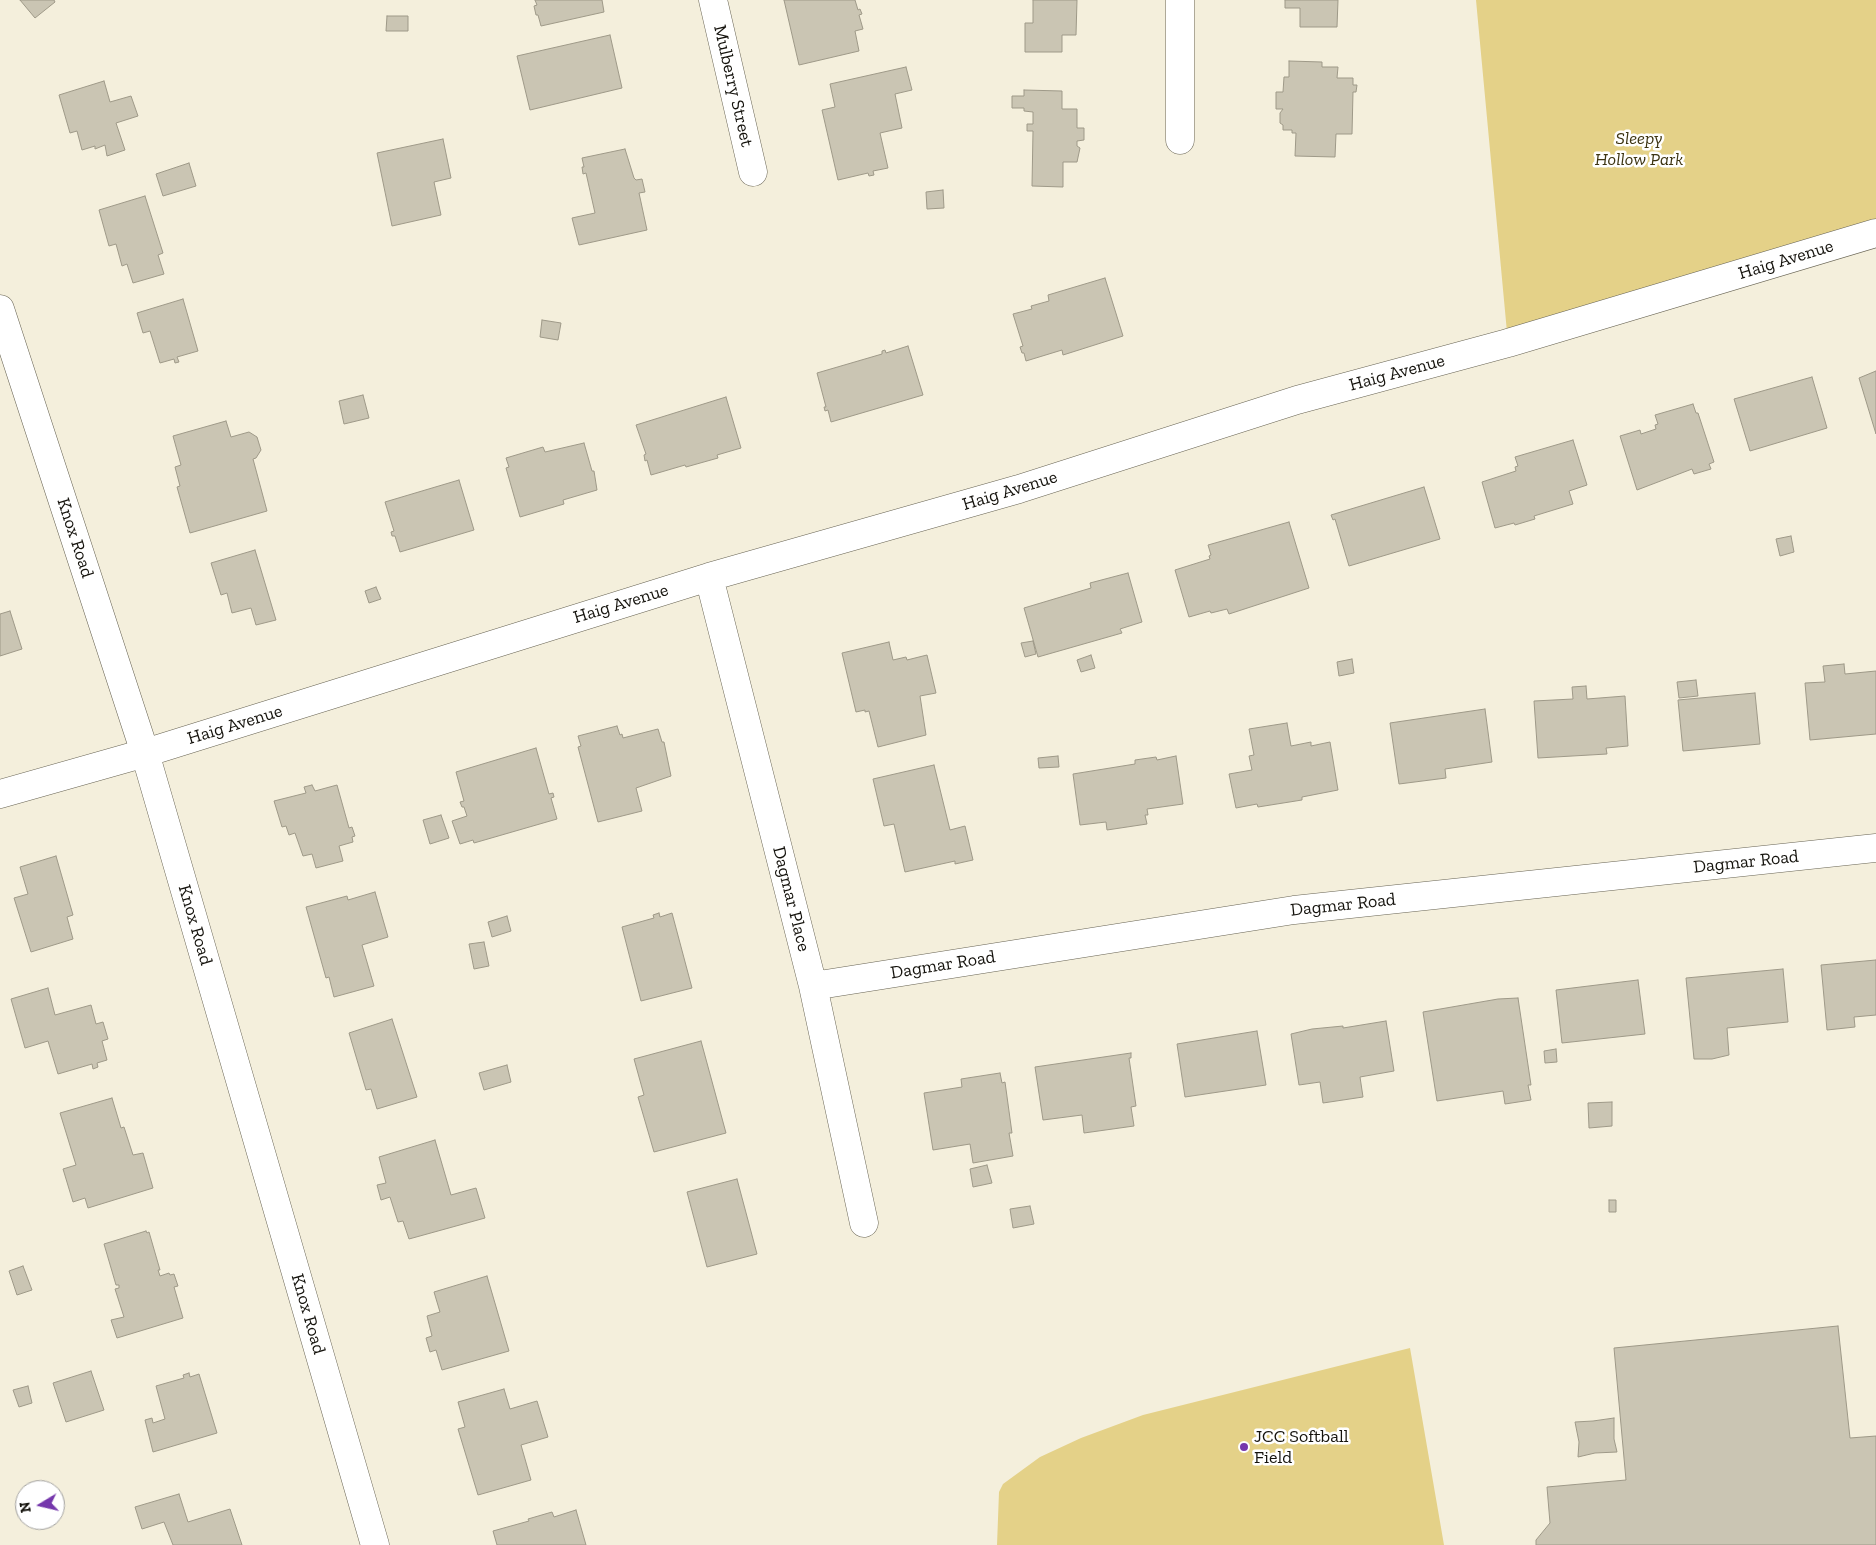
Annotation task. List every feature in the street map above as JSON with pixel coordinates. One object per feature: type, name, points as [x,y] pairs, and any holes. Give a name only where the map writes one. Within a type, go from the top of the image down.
[{"type":"street","name":"Mulberry Street","points":[[713,0],[753,172]]},
{"type":"street","points":[[1180,0],[1180,140]]},
{"type":"street","name":"Haig Avenue","points":[[0,794],[145,753],[708,576],[1020,489],[1297,400],[1508,343],[1876,233]]},
{"type":"street","name":"Knox Road","points":[[0,309],[145,753],[376,1545]]},
{"type":"street","name":"Dagmar Place","points":[[708,576],[813,986],[864,1223]]},
{"type":"street","name":"Dagmar Road","points":[[813,986],[1294,910],[1876,848]]},
{"type":"green space","name":"Sleepy Hollow Park","points":[[1476,0],[1876,0],[1876,233],[1508,343]]},
{"type":"green space","name":"JCC Softball Field","points":[[1410,1348],[1444,1545],[997,1545],[999,1492],[1003,1484],[1040,1457],[1081,1438],[1143,1415]]},
{"type":"building","points":[[20,0],[54,0],[55,2],[35,18]]},
{"type":"building","points":[[535,0],[602,0],[604,12],[541,26],[538,15],[536,15],[534,6],[537,5]]},
{"type":"building","points":[[784,0],[855,0],[858,10],[860,9],[862,14],[859,15],[863,29],[855,31],[859,51],[799,65]]},
{"type":"building","points":[[1033,0],[1077,0],[1076,35],[1062,35],[1062,52],[1025,52],[1025,23],[1033,23]]},
{"type":"building","points":[[1285,0],[1338,0],[1337,27],[1300,27],[1300,8],[1285,8]]},
{"type":"building","points":[[387,16],[408,16],[408,31],[386,31]]},
{"type":"building","points":[[610,35],[622,88],[530,110],[517,56]]},
{"type":"building","points":[[1289,61],[1322,62],[1322,67],[1338,67],[1337,78],[1353,78],[1353,85],[1357,85],[1356,92],[1353,92],[1352,134],[1336,134],[1335,157],[1295,156],[1296,133],[1292,133],[1292,130],[1283,130],[1283,125],[1280,123],[1280,113],[1283,109],[1276,109],[1276,92],[1283,92],[1284,77],[1289,77]]},
{"type":"building","points":[[906,67],[912,90],[895,94],[902,128],[880,133],[888,168],[873,171],[874,175],[869,176],[868,173],[838,180],[822,110],[835,107],[830,84]]},
{"type":"building","points":[[104,81],[110,102],[131,96],[138,116],[116,123],[125,150],[107,156],[105,145],[95,149],[95,146],[82,150],[77,131],[70,133],[59,95]]},
{"type":"building","points":[[1024,90],[1062,91],[1062,109],[1077,109],[1077,128],[1084,128],[1084,140],[1077,141],[1077,146],[1080,148],[1077,162],[1063,162],[1063,187],[1032,186],[1033,131],[1027,131],[1027,124],[1033,124],[1033,112],[1024,111],[1024,108],[1012,108],[1012,96],[1024,96]]},
{"type":"building","points":[[443,139],[451,178],[434,182],[441,215],[392,226],[377,153]]},
{"type":"building","points":[[625,149],[634,178],[636,180],[642,179],[645,192],[639,193],[647,230],[579,245],[572,218],[595,213],[586,173],[583,174],[582,158]]},
{"type":"building","points":[[189,163],[196,186],[163,196],[156,174]]},
{"type":"building","points":[[943,190],[944,208],[927,209],[926,192]]},
{"type":"building","points":[[145,196],[163,253],[158,255],[164,274],[133,283],[127,264],[122,266],[116,244],[109,246],[99,210]]},
{"type":"building","points":[[1105,278],[1123,336],[1063,355],[1062,350],[1026,361],[1020,347],[1023,346],[1013,314],[1032,309],[1031,306],[1049,301],[1048,295]]},
{"type":"building","points":[[183,299],[198,351],[177,357],[179,362],[175,363],[174,359],[160,363],[150,331],[143,333],[137,313]]},
{"type":"building","points":[[542,320],[561,323],[558,340],[540,337]]},
{"type":"building","points":[[908,346],[923,395],[831,422],[828,410],[825,411],[824,407],[826,407],[817,373],[882,354],[882,351],[885,350],[886,353]]},
{"type":"building","points":[[1876,371],[1876,434],[1859,378]]},
{"type":"building","points":[[1812,377],[1827,428],[1750,451],[1734,399]]},
{"type":"building","points":[[363,395],[369,418],[344,424],[339,401]]},
{"type":"building","points":[[726,397],[741,448],[717,455],[718,458],[651,475],[647,460],[645,461],[644,455],[646,454],[636,425]]},
{"type":"building","points":[[1693,404],[1696,413],[1698,413],[1714,462],[1709,464],[1711,469],[1694,474],[1692,469],[1637,490],[1620,436],[1640,430],[1641,434],[1656,429],[1655,425],[1658,424],[1655,415]]},
{"type":"building","points":[[226,421],[231,437],[249,432],[257,437],[261,450],[256,458],[253,459],[267,511],[190,533],[177,487],[180,486],[175,467],[181,465],[173,436]]},
{"type":"building","points":[[1573,440],[1587,485],[1569,491],[1573,504],[1534,516],[1535,519],[1495,528],[1482,482],[1516,471],[1515,467],[1518,466],[1515,457]]},
{"type":"building","points":[[584,443],[592,471],[594,471],[597,490],[563,500],[564,504],[520,517],[506,468],[509,467],[506,458],[543,447],[545,452]]},
{"type":"building","points":[[459,480],[474,530],[400,552],[395,536],[392,536],[391,532],[394,531],[385,502]]},
{"type":"building","points":[[1424,487],[1440,539],[1349,566],[1335,519],[1333,520],[1331,515]]},
{"type":"building","points":[[1289,522],[1309,588],[1229,614],[1227,609],[1211,613],[1210,611],[1189,617],[1175,570],[1210,559],[1209,556],[1211,555],[1208,545]]},
{"type":"building","points":[[1791,536],[1794,552],[1780,556],[1776,539]]},
{"type":"building","points":[[255,550],[276,620],[256,625],[251,608],[232,613],[227,593],[221,595],[211,563]]},
{"type":"building","points":[[1128,573],[1142,622],[1120,629],[1122,633],[1038,657],[1024,608],[1091,588],[1090,583]]},
{"type":"building","points":[[376,587],[381,599],[369,603],[365,591]]},
{"type":"building","points":[[10,611],[22,649],[0,656],[0,614]]},
{"type":"building","points":[[1033,641],[1036,654],[1025,657],[1021,643]]},
{"type":"building","points":[[889,642],[893,660],[906,657],[907,660],[927,655],[936,693],[920,696],[926,735],[878,747],[869,711],[856,712],[842,653]]},
{"type":"building","points":[[1091,655],[1095,668],[1081,672],[1077,660]]},
{"type":"building","points":[[1352,659],[1354,673],[1339,676],[1337,662]]},
{"type":"building","points":[[1844,664],[1845,674],[1876,671],[1876,734],[1810,740],[1805,683],[1825,682],[1823,666]]},
{"type":"building","points":[[1696,680],[1698,696],[1679,698],[1677,682]]},
{"type":"building","points":[[1586,686],[1587,699],[1625,696],[1628,746],[1606,748],[1607,754],[1538,758],[1534,701],[1573,699],[1572,687]]},
{"type":"building","points":[[1755,693],[1760,744],[1683,751],[1678,700]]},
{"type":"building","points":[[1485,709],[1492,762],[1445,769],[1446,778],[1399,784],[1390,723]]},
{"type":"building","points":[[1287,723],[1291,746],[1311,742],[1311,746],[1330,742],[1338,790],[1302,797],[1302,800],[1258,807],[1257,804],[1236,808],[1229,774],[1252,770],[1249,756],[1254,755],[1249,729]]},
{"type":"building","points":[[617,726],[623,738],[658,729],[662,742],[664,742],[671,776],[636,788],[642,811],[598,822],[578,747],[581,746],[578,736]]},
{"type":"building","points":[[536,748],[549,794],[553,793],[554,797],[551,798],[557,819],[474,843],[473,840],[460,844],[452,821],[467,816],[460,802],[464,801],[456,772]]},
{"type":"building","points":[[1058,756],[1059,767],[1039,768],[1038,758]]},
{"type":"building","points":[[1176,756],[1183,804],[1147,809],[1148,815],[1145,815],[1147,824],[1107,830],[1106,822],[1080,825],[1073,774],[1135,764],[1135,760],[1156,757],[1157,760]]},
{"type":"building","points":[[934,765],[950,830],[965,826],[973,860],[955,864],[955,861],[905,872],[894,824],[884,826],[873,779]]},
{"type":"building","points":[[312,785],[315,791],[337,785],[349,828],[352,827],[355,836],[352,837],[353,842],[339,846],[343,861],[316,868],[312,854],[303,856],[295,833],[289,835],[286,826],[282,827],[274,801],[306,793],[304,787]]},
{"type":"building","points":[[441,815],[449,838],[430,844],[423,820]]},
{"type":"building","points":[[56,856],[73,915],[67,917],[73,939],[31,952],[14,898],[28,894],[20,867]]},
{"type":"building","points":[[375,892],[388,937],[362,945],[374,986],[334,997],[329,977],[326,978],[306,907],[347,896],[348,900]]},
{"type":"building","points":[[659,913],[660,917],[672,913],[692,988],[641,1001],[622,927],[654,918],[653,915]]},
{"type":"building","points":[[507,916],[511,931],[492,937],[488,922]]},
{"type":"building","points":[[484,942],[489,966],[474,969],[469,944]]},
{"type":"building","points":[[1876,960],[1876,1015],[1854,1017],[1855,1027],[1827,1030],[1821,965]]},
{"type":"building","points":[[1783,969],[1788,1022],[1727,1028],[1729,1055],[1712,1059],[1694,1059],[1686,978]]},
{"type":"building","points":[[1638,980],[1645,1034],[1562,1043],[1556,990]]},
{"type":"building","points":[[48,988],[55,1015],[91,1005],[96,1024],[103,1022],[108,1039],[102,1041],[107,1060],[97,1063],[98,1067],[93,1069],[92,1064],[58,1074],[48,1041],[25,1048],[11,999]]},
{"type":"building","points":[[1518,998],[1531,1085],[1528,1085],[1531,1100],[1505,1104],[1503,1091],[1437,1101],[1423,1012],[1498,999]]},
{"type":"building","points":[[392,1019],[417,1097],[377,1109],[371,1089],[366,1090],[349,1033]]},
{"type":"building","points":[[1386,1021],[1394,1071],[1360,1077],[1363,1097],[1323,1103],[1320,1082],[1299,1085],[1291,1034],[1312,1029],[1343,1026],[1343,1028]]},
{"type":"building","points":[[1257,1031],[1266,1085],[1185,1097],[1177,1044]]},
{"type":"building","points":[[701,1041],[726,1133],[654,1152],[638,1097],[644,1095],[634,1059]]},
{"type":"building","points":[[1556,1049],[1557,1062],[1545,1063],[1544,1051]]},
{"type":"building","points":[[1131,1053],[1131,1058],[1129,1058],[1136,1106],[1131,1107],[1134,1126],[1084,1133],[1082,1115],[1043,1120],[1035,1067]]},
{"type":"building","points":[[507,1065],[511,1082],[484,1090],[479,1073]]},
{"type":"building","points":[[1000,1073],[1002,1083],[1005,1082],[1012,1133],[1009,1133],[1013,1156],[973,1163],[970,1144],[933,1150],[924,1093],[962,1087],[961,1079]]},
{"type":"building","points":[[112,1098],[121,1128],[124,1127],[133,1155],[143,1153],[153,1188],[88,1208],[85,1198],[73,1202],[63,1169],[76,1165],[60,1113]]},
{"type":"building","points":[[1612,1102],[1612,1126],[1589,1128],[1588,1103]]},
{"type":"building","points":[[435,1140],[451,1195],[476,1188],[485,1218],[409,1239],[403,1221],[398,1222],[390,1197],[381,1200],[377,1185],[386,1183],[379,1157]]},
{"type":"building","points":[[987,1165],[992,1183],[973,1187],[970,1169]]},
{"type":"building","points":[[737,1179],[757,1254],[707,1267],[687,1192]]},
{"type":"building","points":[[1609,1200],[1616,1200],[1616,1212],[1609,1212]]},
{"type":"building","points":[[1030,1206],[1034,1224],[1013,1228],[1010,1209]]},
{"type":"building","points":[[146,1231],[147,1233],[149,1232],[160,1276],[169,1273],[170,1275],[174,1274],[178,1286],[174,1287],[183,1318],[117,1338],[111,1320],[124,1317],[115,1289],[119,1288],[119,1285],[116,1285],[104,1244]]},
{"type":"building","points":[[23,1266],[32,1290],[17,1295],[9,1271]]},
{"type":"building","points":[[487,1276],[509,1351],[442,1370],[436,1350],[430,1352],[426,1338],[432,1336],[427,1316],[440,1312],[434,1292]]},
{"type":"building","points":[[1838,1326],[1850,1438],[1876,1436],[1876,1545],[1536,1545],[1536,1540],[1550,1523],[1547,1487],[1626,1480],[1614,1348]]},
{"type":"building","points":[[91,1371],[104,1410],[66,1422],[53,1383]]},
{"type":"building","points":[[189,1373],[190,1377],[199,1374],[217,1433],[153,1452],[145,1420],[152,1418],[153,1423],[165,1419],[156,1386],[184,1378],[183,1375]]},
{"type":"building","points":[[28,1386],[32,1403],[19,1407],[13,1390]]},
{"type":"building","points":[[504,1389],[510,1409],[537,1401],[548,1437],[521,1445],[531,1480],[478,1495],[458,1429],[465,1427],[458,1402]]},
{"type":"building","points":[[1614,1418],[1614,1439],[1617,1452],[1595,1453],[1578,1457],[1579,1442],[1575,1422]]},
{"type":"building","points":[[179,1494],[188,1522],[230,1509],[242,1545],[173,1545],[164,1522],[142,1529],[135,1507]]},
{"type":"building","points":[[576,1510],[586,1545],[497,1545],[493,1531],[529,1521],[528,1519],[552,1512],[554,1517]]},
{"type":"place","name":"JCC Softball Field","points":[[1244,1447]]}]
